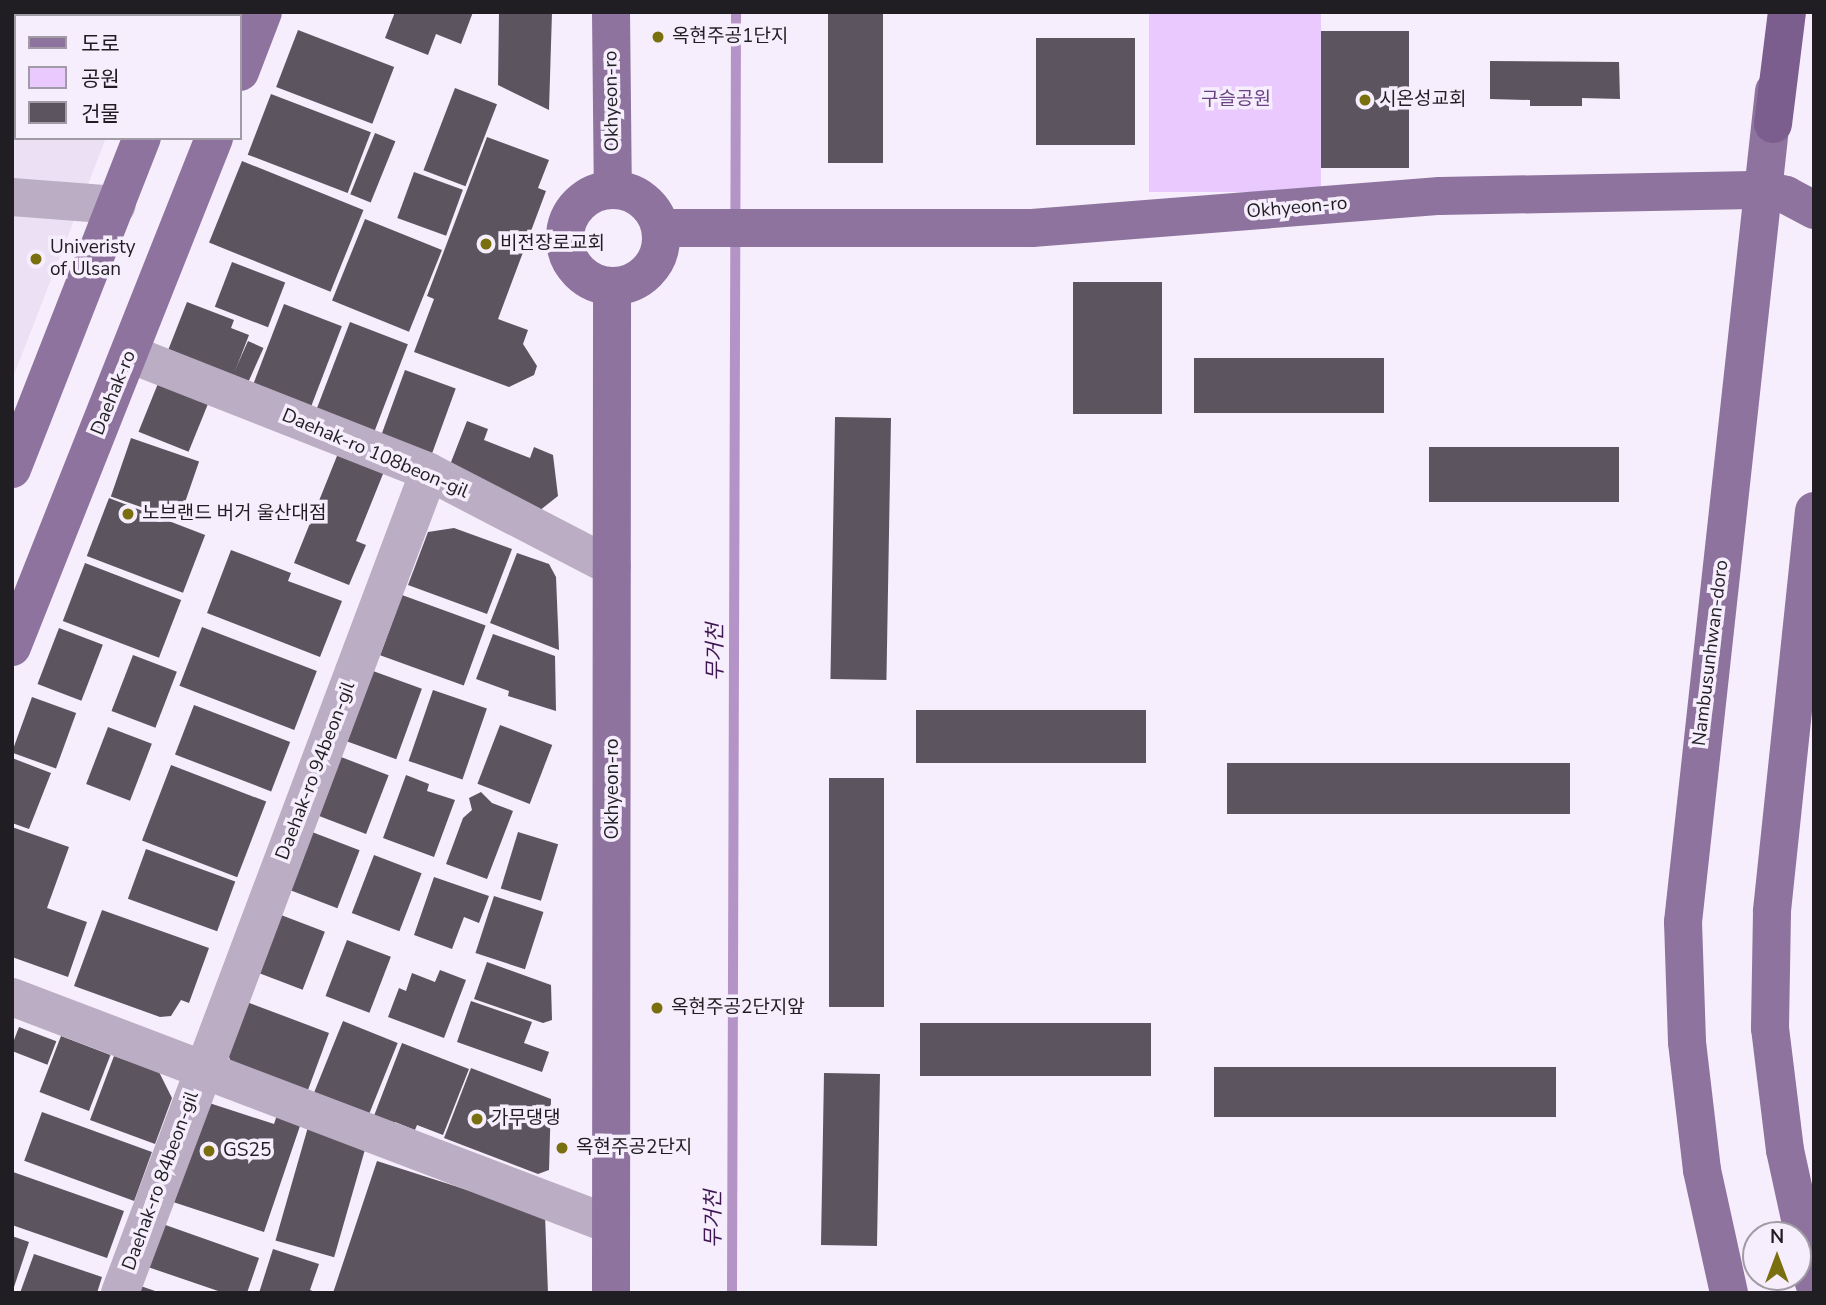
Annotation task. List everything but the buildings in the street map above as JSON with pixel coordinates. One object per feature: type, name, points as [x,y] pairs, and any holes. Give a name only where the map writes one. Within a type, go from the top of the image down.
[{"type":"highway","points":[[1773,124],[1787,12]]},
{"type":"main road","points":[[242,67],[263,12]]},
{"type":"main road","name":"Okhyeon-ro","points":[[611,12],[613,190]]},
{"type":"main road","name":"Nambusunhwan-doro","points":[[1729,1293],[1702,1170],[1687,1042],[1683,922],[1773,124],[1778,12]]},
{"type":"main road","points":[[12,469],[141,140]]},
{"type":"main road","name":"Daehak-ro","points":[[12,647],[213,140]]},
{"type":"main road","points":[[613,190],[642,200],[678,228],[652,267],[627,284],[612,286],[581,274],[566,245],[569,221],[583,201],[613,190]]},
{"type":"main road","name":"Okhyeon-ro","points":[[678,228],[1032,228],[1440,196],[1765,190],[1786,195],[1814,210]]},
{"type":"main road","name":"Okhyeon-ro","points":[[611,1293],[612,286]]},
{"type":"main road","points":[[1814,511],[1772,912],[1770,1028],[1785,1150],[1814,1283]]},
{"type":"street","points":[[12,197],[117,205]]},
{"type":"street","name":"Daehak-ro 108beon-gil","points":[[130,354],[429,472],[612,567]]},
{"type":"street","name":"Daehak-ro 94beon-gil","points":[[203,1070],[429,472]]},
{"type":"street","points":[[12,997],[609,1224]]},
{"type":"street","name":"Daehak-ro 84beon-gil","points":[[120,1293],[203,1070]]},
{"type":"shaded area","name":"Univeristy of Ulsan","points":[[12,12],[155,12],[14,14],[14,140],[105,140],[12,380]]},
{"type":"green space","name":"구슬공원","points":[[1149,12],[1321,12],[1321,192],[1149,192]]},
{"type":"waterway","name":"무거천","points":[[732,1293],[736,12]]},
{"type":"place","name":"옥현주공1단지","points":[[658,37]]},
{"type":"place","name":"시온성교회","points":[[1365,100]]},
{"type":"place","name":"비전장로교회","points":[[486,244]]},
{"type":"place","name":"Univeristy of Ulsan","points":[[36,259]]},
{"type":"place","name":"노브랜드 버거 울산대점","points":[[128,514]]},
{"type":"place","name":"옥현주공2단지앞","points":[[657,1008]]},
{"type":"place","name":"가무댕댕","points":[[477,1119]]},
{"type":"place","name":"옥현주공2단지","points":[[562,1148]]},
{"type":"place","name":"GS25","points":[[209,1151]]}]
